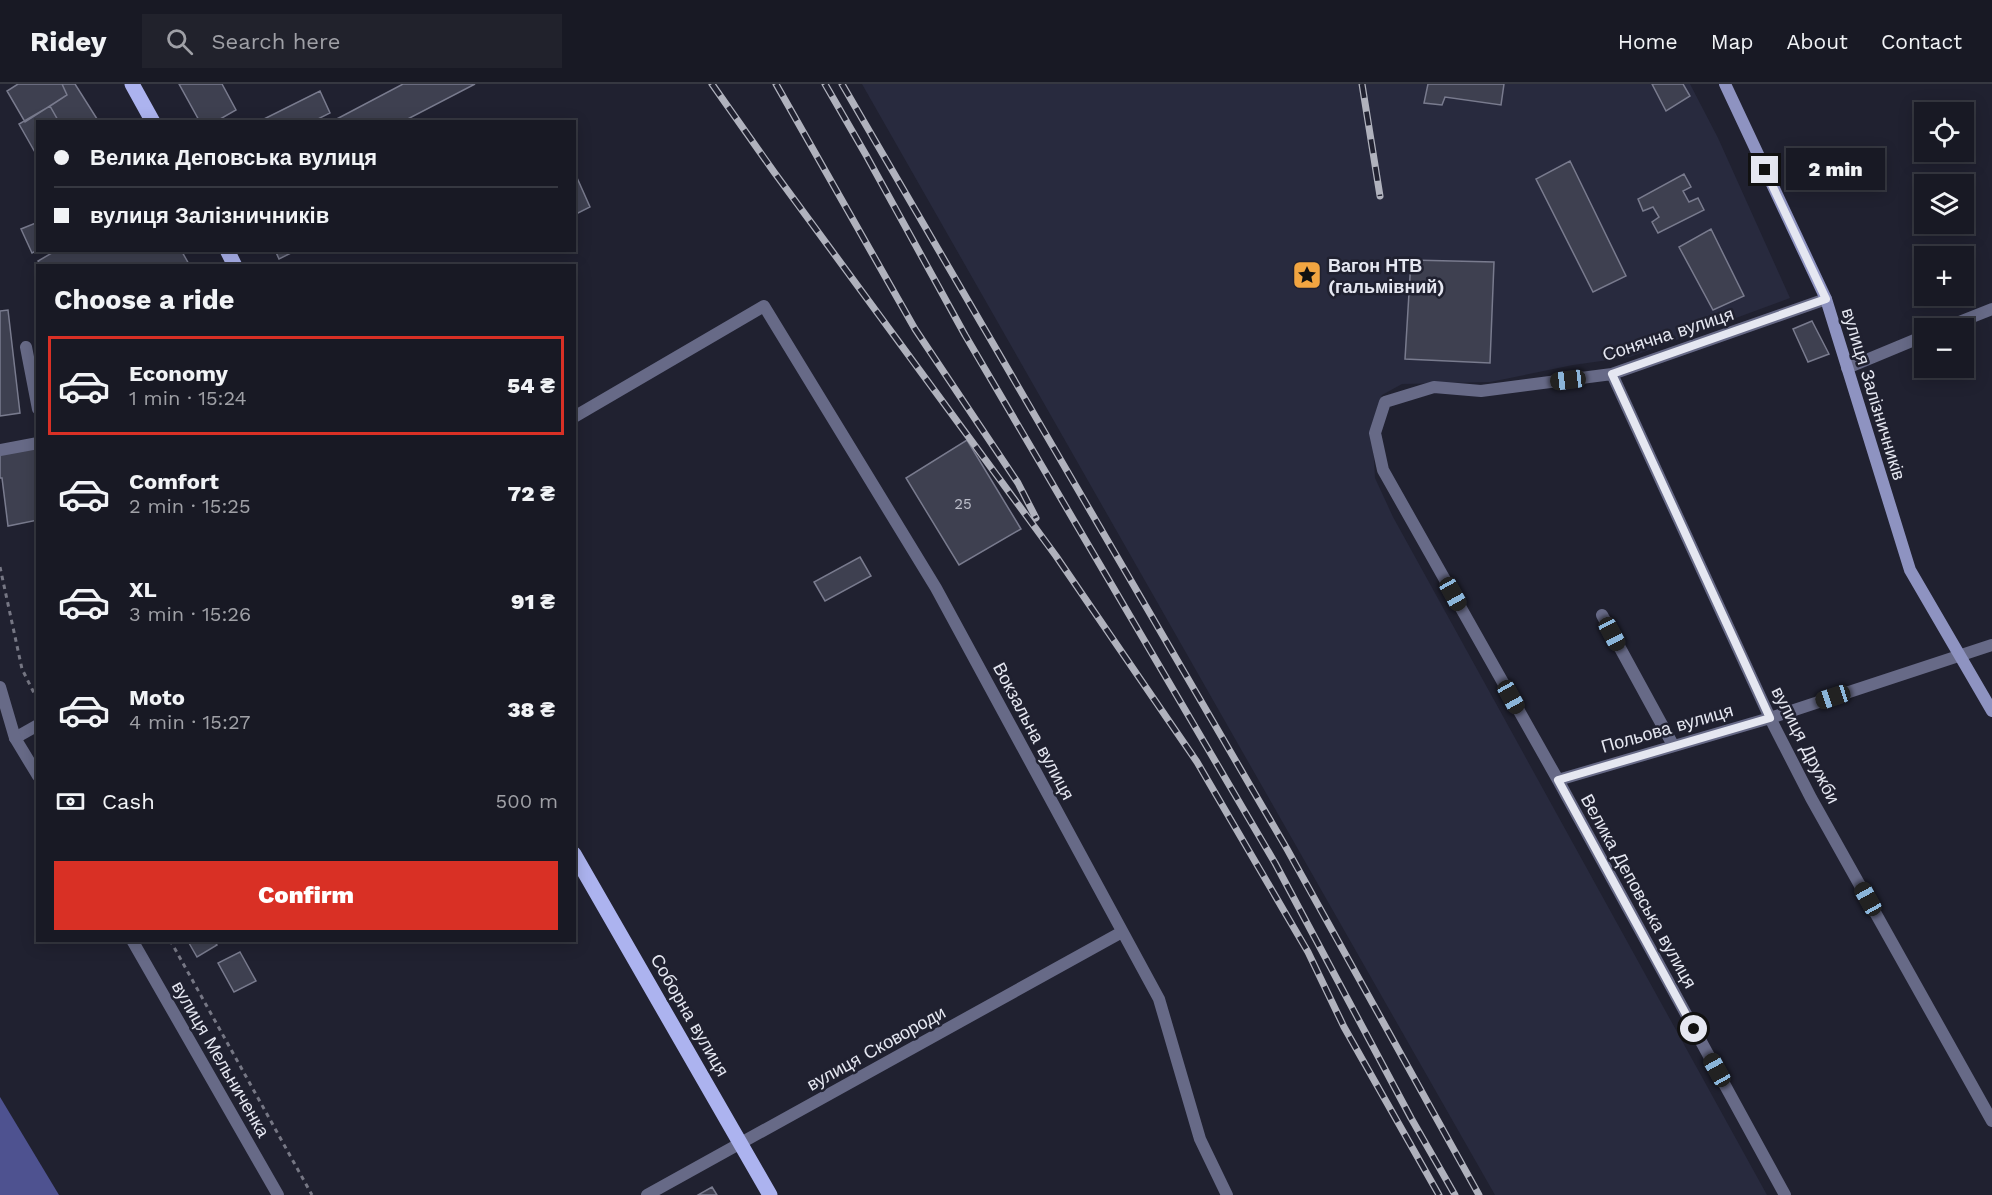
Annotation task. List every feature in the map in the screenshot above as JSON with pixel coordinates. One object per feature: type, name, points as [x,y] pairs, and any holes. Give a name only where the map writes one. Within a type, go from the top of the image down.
[{"type":"main road","points":[[132,84],[152,120]]},
{"type":"main road","name":"вулиця Залізничників","points":[[1725,84],[1826,299],[1910,570],[1992,711]]},
{"type":"main road","name":"Соборна вулиця","points":[[576,857],[770,1195]]},
{"type":"street","name":"Сонячна вулиця","points":[[1481,391],[1612,374],[1826,299]]},
{"type":"street","name":"Вокзальна вулиця","points":[[576,416],[764,306],[936,588],[1159,999],[1200,1139],[1227,1195]]},
{"type":"street","points":[[1969,318],[1992,309]]},
{"type":"street","points":[[1846,368],[1914,340]]},
{"type":"street","points":[[26,347],[36,399]]},
{"type":"street","name":"вулиця Дружби","points":[[1612,374],[1770,718],[1811,798],[1992,1121]]},
{"type":"street","name":"Велика Деповська вулиця","points":[[1481,391],[1434,387],[1385,402],[1375,433],[1383,470],[1558,780],[1785,1195]]},
{"type":"street","points":[[0,450],[36,443]]},
{"type":"street","points":[[1602,615],[1673,745]]},
{"type":"street","name":"Польова вулиця","points":[[1558,780],[1770,718],[1992,645]]},
{"type":"street","points":[[1,695],[15,738],[36,773]]},
{"type":"street","points":[[15,738],[36,726]]},
{"type":"street","name":"вулиця Сковороди","points":[[647,1195],[1122,932]]},
{"type":"street","name":"вулиця Мельниченка","points":[[133,942],[278,1195]]},
{"type":"path","points":[[0,567],[22,669],[36,697]]},
{"type":"path","points":[[171,942],[312,1195]]},
{"type":"shaded area","points":[[862,84],[1690,84],[1718,138],[1790,298],[1630,357],[1573,365],[1490,382],[1402,384],[1382,395],[1372,424],[1375,478],[1393,517],[1767,1195],[1495,1195]]},
{"type":"shaded area","points":[[0,1097],[59,1195],[0,1195]]},
{"type":"building","points":[[18,84],[62,84],[67,95],[25,122],[7,91]]},
{"type":"building","points":[[62,84],[75,84],[98,120],[58,120],[50,106],[67,95]]},
{"type":"building","points":[[179,84],[222,84],[236,110],[218,120],[199,120]]},
{"type":"building","points":[[403,84],[475,84],[406,120],[335,120]]},
{"type":"building","points":[[1428,84],[1504,84],[1501,105],[1445,97],[1442,105],[1424,103]]},
{"type":"building","points":[[1652,84],[1683,84],[1690,96],[1666,111]]},
{"type":"building","points":[[320,91],[330,113],[316,120],[262,120]]},
{"type":"building","points":[[50,106],[58,120],[36,120],[36,154],[19,124]]},
{"type":"building","points":[[1570,161],[1626,276],[1593,292],[1536,179]]},
{"type":"building","points":[[1684,174],[1691,187],[1683,191],[1689,202],[1698,198],[1704,210],[1658,233],[1652,222],[1659,217],[1653,207],[1643,211],[1638,199]]},
{"type":"building","points":[[576,176],[590,207],[576,214]]},
{"type":"building","points":[[36,223],[36,251],[32,253],[21,229]]},
{"type":"building","points":[[1711,229],[1744,296],[1713,310],[1679,247]]},
{"type":"building","points":[[54,252],[182,252],[189,264],[40,264],[38,261]]},
{"type":"building","points":[[276,252],[293,252],[279,259]]},
{"type":"building","points":[[1411,260],[1494,262],[1490,363],[1405,359]]},
{"type":"building","points":[[8,310],[20,413],[0,416],[0,311]]},
{"type":"building","points":[[1812,321],[1829,354],[1808,362],[1793,329]]},
{"type":"building","points":[[967,440],[1021,529],[959,565],[906,478]]},
{"type":"building","points":[[36,448],[36,520],[8,526],[2,478],[0,478],[0,454]]},
{"type":"building","points":[[860,557],[871,576],[825,601],[814,582]]},
{"type":"building","points":[[215,942],[217,945],[197,957],[189,943]]},
{"type":"building","points":[[240,952],[256,981],[234,992],[218,963]]},
{"type":"building","points":[[712,1187],[717,1195],[698,1195]]},
{"type":"railway","points":[[712,84],[1056,556],[1197,762],[1308,952],[1344,1027],[1439,1195]]},
{"type":"railway","points":[[776,84],[915,329],[1018,483],[1036,518]]},
{"type":"railway","points":[[825,84],[965,335],[1275,863],[1411,1118],[1455,1195]]},
{"type":"railway","points":[[842,84],[1287,849],[1479,1195]]},
{"type":"railway","points":[[1362,84],[1380,196]]},
{"type":"place","name":"Вагон НТВ (гальмівний)","points":[[1307,275]]},
{"type":"route","points":[[1694,1029],[1558,780],[1770,718],[1612,374],[1826,299],[1765,170]]}]
